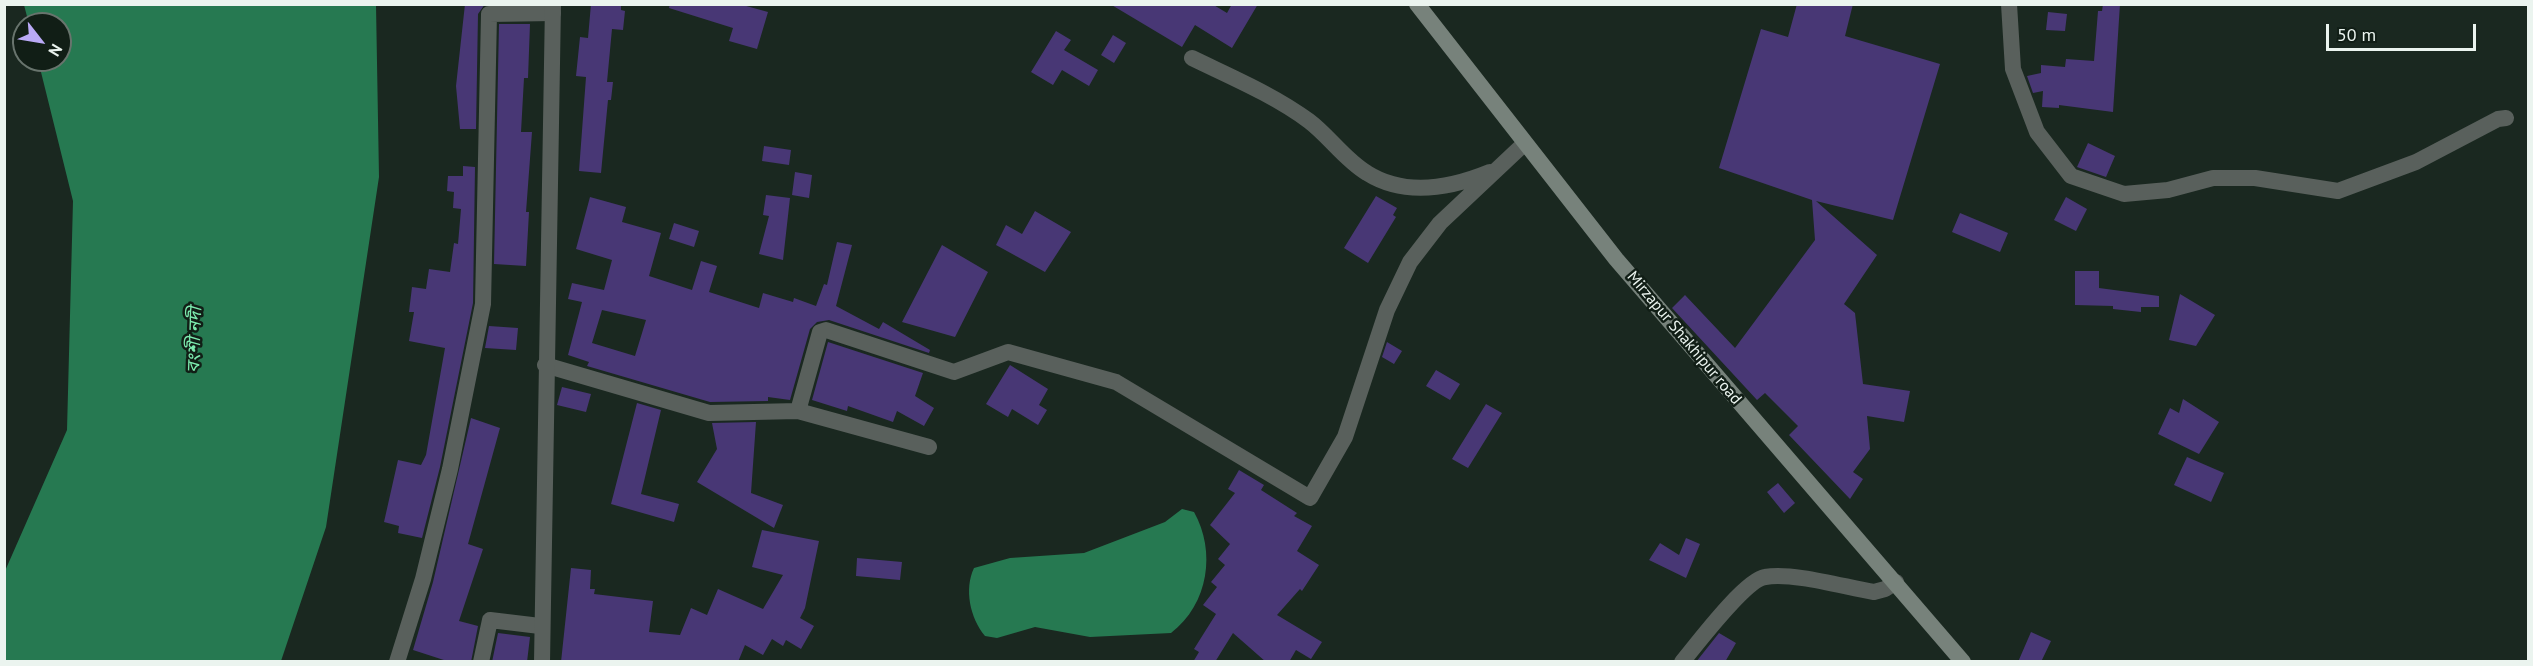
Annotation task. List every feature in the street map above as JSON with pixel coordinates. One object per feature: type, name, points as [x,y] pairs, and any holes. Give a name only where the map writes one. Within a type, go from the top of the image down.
[{"type":"main road","name":"Mirzapur Shakhipur road","points":[[1417,4],[1623,268],[1963,662]]},
{"type":"street","points":[[2009,4],[2013,69],[2037,132],[2071,176],[2124,194],[2168,190],[2214,178],[2255,177],[2338,191],[2416,162],[2498,119],[2506,118]]},
{"type":"street","points":[[396,662],[423,579],[450,470],[483,304],[489,14],[553,9],[540,626],[542,662]]},
{"type":"street","points":[[1192,58],[1240,81],[1308,121],[1366,173],[1387,182],[1426,189],[1461,183],[1499,168]]},
{"type":"street","points":[[798,411],[820,332],[826,330],[954,372],[1008,352],[1116,382],[1310,498],[1346,437],[1387,310],[1410,262],[1440,223],[1525,143]]},
{"type":"street","points":[[545,365],[709,413],[798,411],[929,447]]},
{"type":"street","points":[[1682,662],[1744,590],[1763,577],[1785,577],[1874,592],[1885,590],[1896,582]]},
{"type":"street","points":[[481,662],[490,620],[540,626]]},
{"type":"water","name":"বংশী নদী","points":[[24,5],[376,5],[379,177],[326,527],[281,661],[5,661],[5,571],[67,430],[73,201],[41,72],[72,72],[72,12],[26,12]]},
{"type":"water","points":[[1182,509],[1194,512],[1201,527],[1205,543],[1205,576],[1194,607],[1171,633],[1090,637],[1035,627],[997,638],[985,636],[980,629],[972,612],[969,594],[974,568],[1010,558],[1084,553],[1165,522]]},
{"type":"building","points":[[465,4],[485,4],[478,14],[476,129],[460,129],[456,86]]},
{"type":"building","points":[[591,4],[621,4],[621,10],[625,11],[623,30],[612,29],[607,82],[613,82],[611,100],[608,100],[601,173],[579,171],[586,77],[576,76],[580,37],[588,38]]},
{"type":"building","points":[[670,4],[739,4],[768,12],[757,49],[729,41],[733,28],[669,8]]},
{"type":"building","points":[[1110,4],[1212,4],[1227,13],[1232,4],[1258,4],[1232,48],[1195,25],[1182,47]]},
{"type":"building","points":[[1797,4],[1853,4],[1845,36],[1940,64],[1893,220],[1816,201],[1877,255],[1844,304],[1855,313],[1863,384],[1910,391],[1904,422],[1867,416],[1870,449],[1853,472],[1863,479],[1850,499],[1789,435],[1798,426],[1765,393],[1757,400],[1672,308],[1685,295],[1735,348],[1815,240],[1812,200],[1719,168],[1761,29],[1788,37]]},
{"type":"building","points":[[2103,4],[2120,4],[2113,112],[2059,105],[2059,108],[2042,107],[2043,91],[2033,93],[2027,76],[2041,73],[2041,65],[2065,67],[2066,59],[2094,61],[2098,11],[2102,11]]},
{"type":"building","points":[[2048,12],[2067,14],[2065,31],[2046,30]]},
{"type":"building","points":[[499,24],[530,24],[528,78],[524,78],[521,132],[532,132],[526,212],[529,212],[526,266],[494,264]]},
{"type":"building","points":[[1056,31],[1071,40],[1064,50],[1098,70],[1089,86],[1062,70],[1053,85],[1031,72]]},
{"type":"building","points":[[1113,35],[1126,43],[1114,63],[1101,55]]},
{"type":"building","points":[[2088,143],[2115,156],[2106,177],[2077,167]]},
{"type":"building","points":[[764,146],[791,150],[789,165],[762,161]]},
{"type":"building","points":[[463,166],[475,167],[473,303],[440,467],[422,538],[398,533],[399,526],[384,522],[398,460],[421,465],[426,455],[445,348],[409,341],[414,312],[409,312],[412,287],[426,289],[429,269],[450,272],[454,243],[458,244],[461,209],[453,208],[454,192],[447,191],[448,176],[463,176]]},
{"type":"building","points":[[795,172],[812,175],[809,198],[792,195]]},
{"type":"building","points":[[766,195],[790,198],[783,260],[759,254],[769,216],[763,215]]},
{"type":"building","points":[[1376,196],[1397,208],[1393,215],[1396,217],[1368,263],[1344,248]]},
{"type":"building","points":[[590,197],[626,207],[622,222],[661,233],[649,276],[692,290],[701,261],[717,266],[709,292],[759,308],[763,293],[793,302],[794,298],[816,306],[824,284],[827,285],[837,242],[852,245],[836,306],[879,329],[883,322],[930,350],[929,353],[829,320],[817,322],[810,329],[790,400],[768,397],[768,401],[710,402],[587,366],[589,362],[568,355],[582,302],[568,299],[572,283],[604,290],[612,260],[576,249]],"holes":[[[602,310],[646,320],[635,356],[592,343]]]},
{"type":"building","points":[[2066,197],[2087,209],[2076,231],[2054,220]]},
{"type":"building","points":[[1035,211],[1071,232],[1045,272],[996,245],[1006,225],[1022,234]]},
{"type":"building","points":[[1960,213],[2008,233],[2000,252],[1952,232]]},
{"type":"building","points":[[674,223],[699,231],[694,247],[669,239]]},
{"type":"building","points":[[942,245],[988,272],[955,337],[902,322]]},
{"type":"building","points":[[2075,271],[2099,271],[2099,288],[2159,296],[2159,307],[2141,307],[2141,312],[2113,309],[2113,306],[2075,305]]},
{"type":"building","points":[[2180,294],[2215,315],[2196,346],[2169,340]]},
{"type":"building","points":[[489,326],[518,328],[516,350],[485,348]]},
{"type":"building","points":[[828,342],[923,373],[915,396],[934,408],[924,426],[897,411],[893,422],[848,406],[847,411],[812,400]]},
{"type":"building","points":[[1387,342],[1402,351],[1394,364],[1382,357]]},
{"type":"building","points":[[1010,365],[1048,389],[1039,405],[1047,410],[1038,425],[1012,409],[1008,417],[986,404]]},
{"type":"building","points":[[1436,370],[1460,384],[1450,400],[1426,386]]},
{"type":"building","points":[[562,387],[591,394],[586,412],[557,405]]},
{"type":"building","points":[[2183,399],[2219,422],[2199,454],[2158,434],[2170,408],[2179,413]]},
{"type":"building","points":[[637,403],[661,410],[641,494],[679,504],[674,522],[611,504]]},
{"type":"building","points":[[1486,404],[1502,413],[1468,468],[1452,459]]},
{"type":"building","points":[[471,418],[500,428],[468,544],[483,549],[459,621],[478,626],[471,662],[450,662],[413,650],[433,582]]},
{"type":"building","points":[[756,422],[751,493],[783,505],[774,528],[697,482],[717,449],[712,423]]},
{"type":"building","points":[[2187,457],[2224,473],[2211,502],[2174,485]]},
{"type":"building","points":[[1239,470],[1264,485],[1261,490],[1297,513],[1294,516],[1312,526],[1297,551],[1319,565],[1302,591],[1300,589],[1277,615],[1322,642],[1311,659],[1296,650],[1289,662],[1266,662],[1233,633],[1215,662],[1193,662],[1199,652],[1194,649],[1216,614],[1203,605],[1217,587],[1211,582],[1225,565],[1218,559],[1230,544],[1210,525],[1235,493],[1228,489]]},
{"type":"building","points":[[1778,483],[1795,503],[1784,513],[1767,492]]},
{"type":"building","points":[[762,530],[819,541],[805,608],[800,618],[814,626],[801,649],[786,640],[783,646],[772,639],[763,655],[745,645],[738,662],[561,662],[571,568],[591,570],[590,589],[595,589],[594,594],[653,601],[649,632],[680,635],[691,608],[707,615],[718,589],[763,609],[783,575],[752,567]]},
{"type":"building","points":[[1686,538],[1700,544],[1686,578],[1649,560],[1660,543],[1679,555]]},
{"type":"building","points":[[857,558],[902,562],[900,580],[856,576]]},
{"type":"building","points":[[2031,632],[2051,641],[2041,662],[2018,662]]},
{"type":"building","points":[[498,633],[530,637],[527,662],[492,662]]},
{"type":"building","points":[[1719,633],[1736,643],[1725,662],[1696,662]]}]
